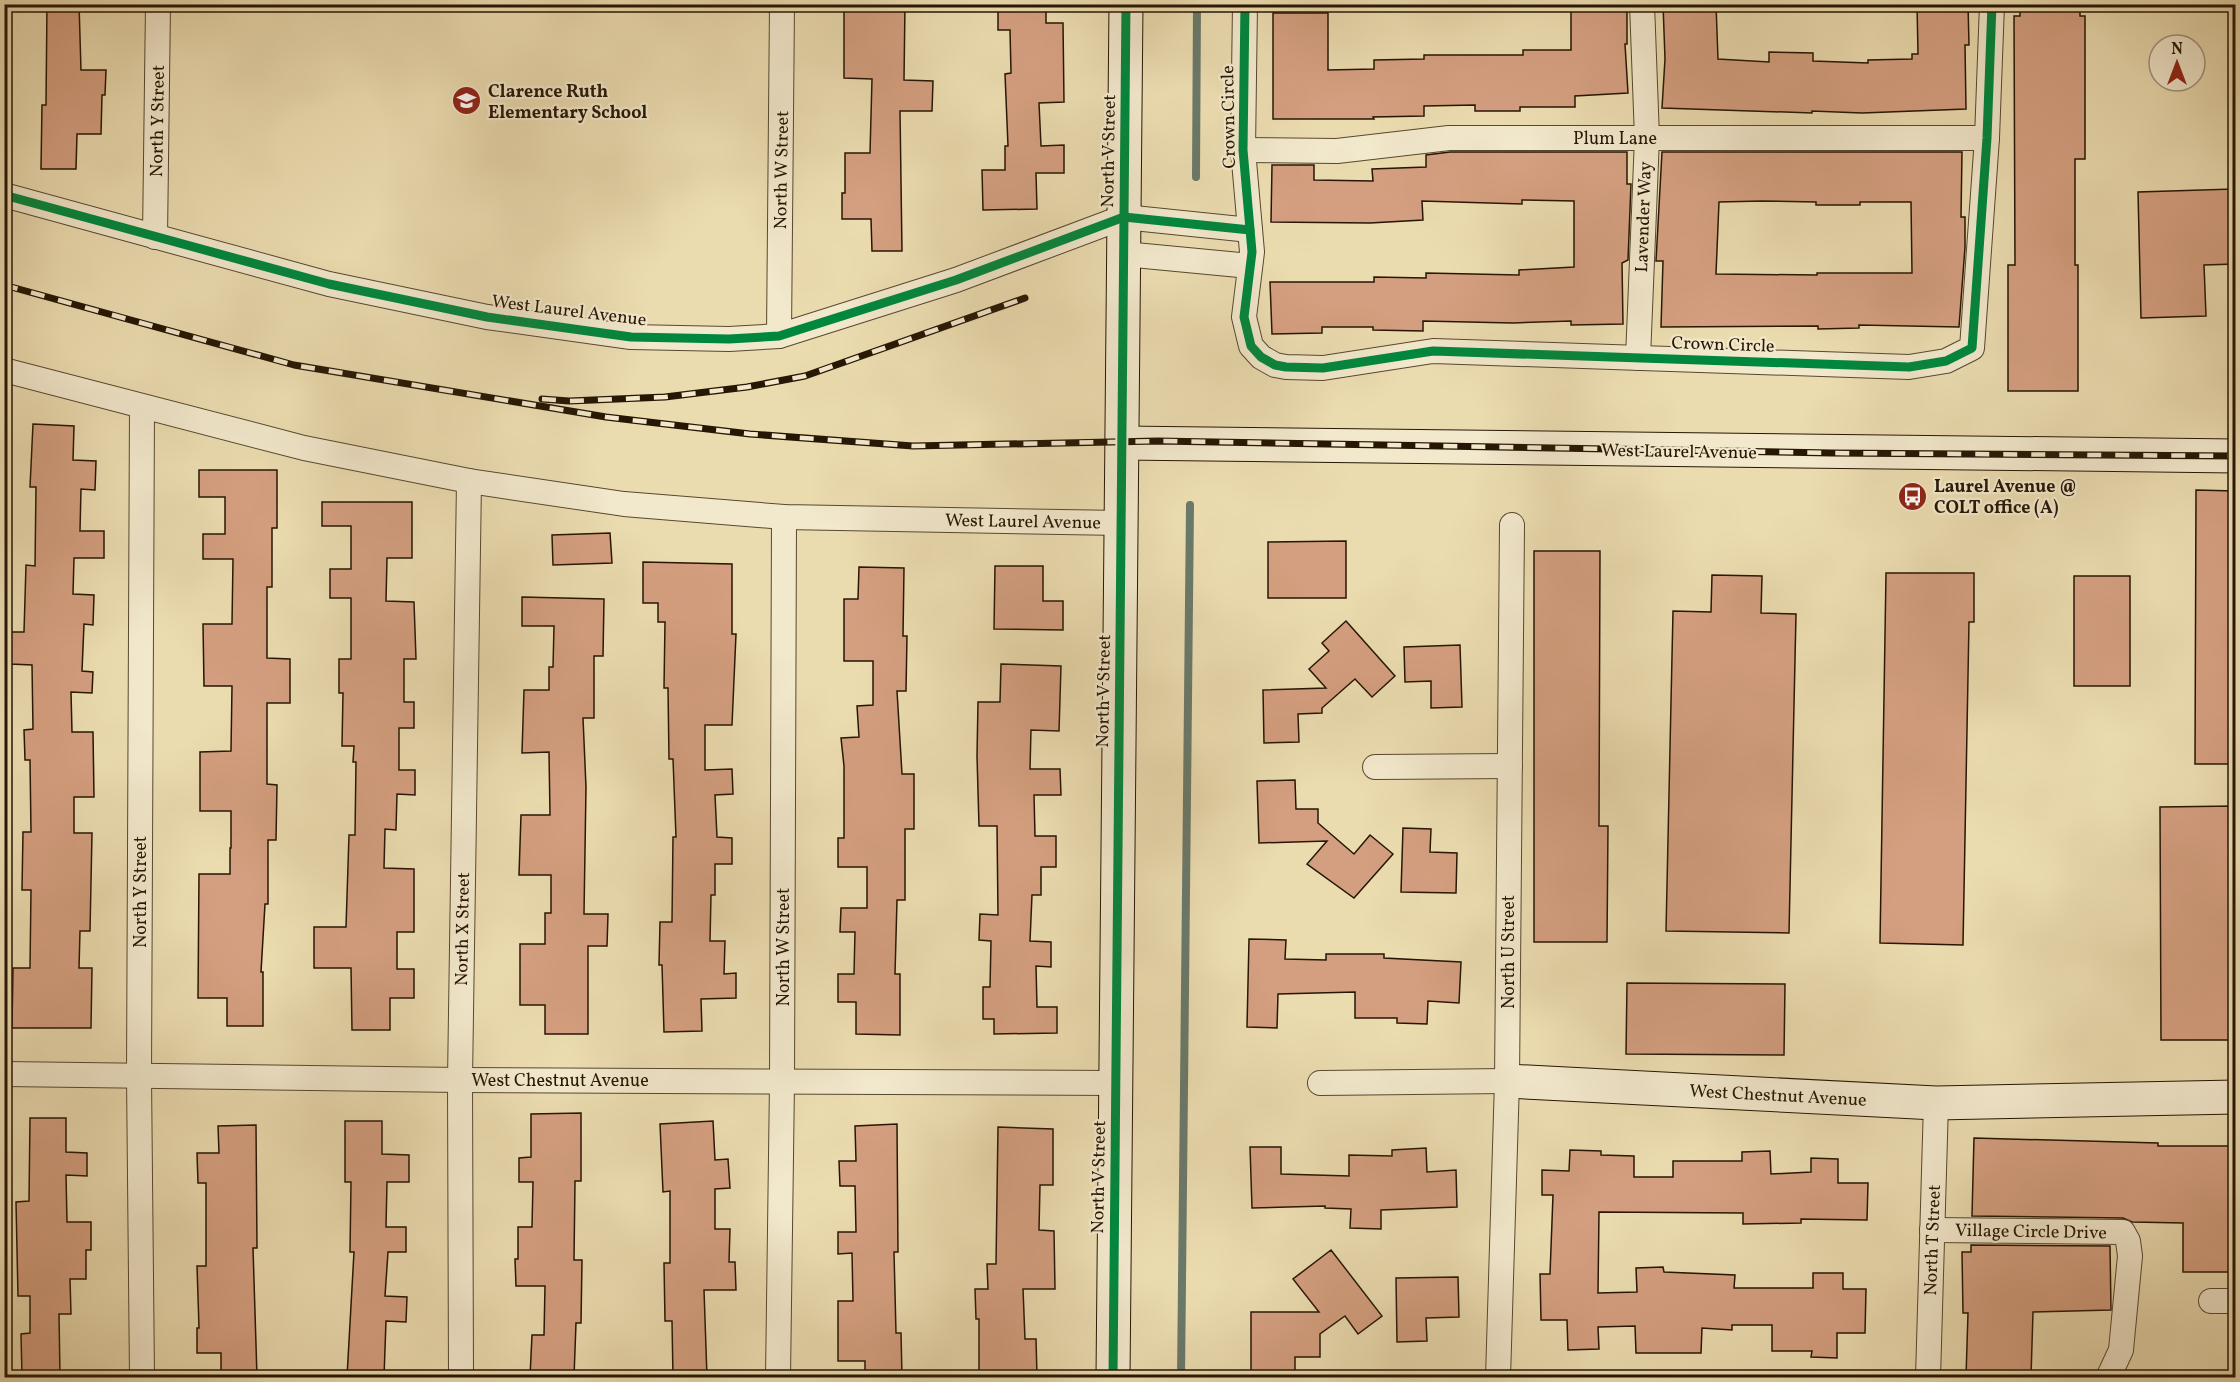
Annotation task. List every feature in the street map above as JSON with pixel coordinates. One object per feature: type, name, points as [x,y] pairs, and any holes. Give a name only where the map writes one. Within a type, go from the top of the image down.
[{"type":"street","name":"North Y Street","points":[[155,237],[158,4]]},
{"type":"street","name":"North W Street","points":[[779,336],[782,4]]},
{"type":"street","name":"North V Street","points":[[1113,1377],[1126,4]]},
{"type":"street","name":"Crown Circle","points":[[1245,4],[1243,150],[1252,252],[1244,317],[1251,346],[1262,357],[1286,367],[1323,368],[1433,351],[1909,366],[1946,361],[1972,348],[1987,138],[1992,4]]},
{"type":"street","name":"Lavender Way","points":[[1638,358],[1647,138],[1642,4]]},
{"type":"street","name":"Plum Lane","points":[[1243,150],[1337,151],[1449,138],[1987,138]]},
{"type":"street","name":"West Laurel Avenue","points":[[4,195],[329,284],[487,317],[631,337],[729,339],[779,336],[956,280],[1124,217]]},
{"type":"street","points":[[1124,217],[1250,230]]},
{"type":"street","points":[[1124,254],[1250,266]]},
{"type":"street","name":"West Laurel Avenue","points":[[4,370],[304,448],[469,481],[624,504],[784,517],[1121,523]]},
{"type":"street","name":"North Y Street","points":[[142,407],[139,1076],[142,1377]]},
{"type":"street","name":"West Laurel Avenue","points":[[1122,443],[2235,456]]},
{"type":"street","name":"North X Street","points":[[461,1377],[460,1080],[469,481]]},
{"type":"street","name":"North W Street","points":[[778,1377],[782,1082],[784,517]]},
{"type":"street","name":"North U Street","points":[[1498,1377],[1507,1081],[1512,525]]},
{"type":"street","points":[[1375,767],[1510,766]]},
{"type":"street","name":"West Chestnut Avenue","points":[[4,1074],[460,1080],[1116,1083]]},
{"type":"street","name":"West Chestnut Avenue","points":[[1320,1083],[1507,1081],[1936,1103],[2235,1097]]},
{"type":"street","name":"North T Street","points":[[1928,1377],[1936,1103]]},
{"type":"street","name":"Village Circle Drive","points":[[1932,1230],[2123,1232],[2128,1241],[2130,1256],[2121,1350],[2108,1377]]},
{"type":"street","points":[[2211,1302],[2235,1301]]},
{"type":"building","points":[[47,4],[79,4],[81,70],[106,70],[105,95],[102,95],[101,134],[77,134],[76,169],[41,169],[42,105],[46,105]]},
{"type":"building","points":[[866,4],[905,4],[904,80],[933,81],[932,111],[900,111],[902,251],[872,251],[871,219],[842,219],[842,193],[845,193],[845,153],[870,153],[872,79],[844,78],[844,8],[866,8]]},
{"type":"building","points":[[998,4],[1046,4],[1046,23],[1063,23],[1064,102],[1039,103],[1041,146],[1064,145],[1064,173],[1036,173],[1037,209],[983,210],[982,170],[1005,170],[1005,146],[1008,146],[1005,74],[1011,73],[1010,30],[998,30]]},
{"type":"building","points":[[1571,4],[1627,4],[1627,44],[1625,44],[1628,93],[1575,96],[1575,107],[1520,107],[1520,111],[1475,111],[1475,105],[1424,106],[1424,116],[1373,117],[1374,119],[1273,119],[1273,13],[1328,13],[1328,70],[1374,69],[1374,60],[1424,59],[1424,55],[1523,55],[1523,50],[1571,50]]},
{"type":"building","points":[[1663,4],[1716,4],[1718,59],[1769,62],[1769,52],[1813,53],[1813,61],[1868,63],[1868,60],[1912,59],[1912,54],[1918,54],[1917,4],[1968,4],[1969,45],[1965,45],[1966,109],[1862,113],[1812,111],[1812,113],[1662,108],[1665,59]]},
{"type":"building","points":[[2020,4],[2080,4],[2080,16],[2085,16],[2085,159],[2075,159],[2078,391],[2008,391],[2008,265],[2015,265],[2014,16],[2020,16]]},
{"type":"building","points":[[1450,152],[1627,152],[1627,184],[1631,184],[1628,260],[1622,263],[1623,324],[1571,325],[1571,321],[1513,323],[1423,321],[1423,331],[1373,330],[1373,327],[1322,327],[1322,333],[1272,334],[1270,282],[1374,282],[1374,277],[1426,278],[1426,273],[1519,275],[1519,270],[1574,267],[1574,201],[1522,200],[1522,204],[1422,201],[1423,220],[1370,223],[1271,222],[1272,165],[1314,165],[1314,180],[1373,181],[1372,169],[1426,167],[1426,155]]},
{"type":"building","points":[[1662,152],[1962,152],[1961,217],[1965,217],[1965,247],[1959,327],[1859,325],[1859,328],[1818,329],[1818,326],[1661,327],[1663,261],[1656,261]],"holes":[[[1719,202],[1816,202],[1816,205],[1911,202],[1912,273],[1716,274]]]},
{"type":"building","points":[[2234,189],[2235,264],[2204,265],[2206,316],[2141,318],[2138,192]]},
{"type":"building","points":[[33,424],[74,426],[73,460],[96,461],[95,490],[81,489],[80,531],[104,531],[104,558],[74,558],[73,594],[94,595],[93,625],[84,624],[82,671],[93,672],[92,693],[71,692],[72,732],[93,732],[94,797],[74,797],[74,833],[92,833],[90,931],[80,931],[79,968],[92,968],[91,1028],[12,1028],[13,968],[30,968],[31,890],[22,890],[23,832],[31,832],[30,760],[25,760],[24,730],[33,729],[32,665],[10,664],[11,632],[24,632],[26,565],[35,566],[36,487],[30,487]]},
{"type":"building","points":[[199,470],[277,470],[277,528],[272,528],[272,587],[267,587],[267,658],[290,659],[290,703],[267,703],[267,784],[277,785],[276,840],[268,840],[268,904],[265,904],[261,972],[263,972],[263,1026],[227,1026],[227,998],[198,998],[199,874],[230,874],[231,848],[231,811],[200,811],[200,752],[231,751],[232,686],[204,686],[203,624],[232,624],[233,559],[203,559],[203,534],[225,534],[225,497],[199,497]]},
{"type":"building","points":[[2196,490],[2235,491],[2235,764],[2195,764]]},
{"type":"building","points":[[322,502],[412,502],[412,558],[387,558],[386,601],[414,602],[416,659],[404,659],[404,702],[414,702],[414,728],[399,728],[399,770],[415,770],[415,795],[397,794],[396,830],[385,829],[384,868],[414,869],[414,932],[397,932],[397,969],[414,969],[414,998],[390,998],[390,1030],[352,1030],[351,968],[314,968],[314,927],[346,927],[349,835],[355,835],[356,762],[353,762],[354,746],[342,746],[343,693],[339,693],[339,659],[351,659],[351,598],[330,598],[330,569],[351,569],[351,526],[322,526]]},
{"type":"building","points":[[610,533],[612,563],[553,565],[552,535]]},
{"type":"building","points":[[1346,541],[1346,598],[1268,598],[1268,542]]},
{"type":"building","points":[[1534,551],[1600,551],[1599,826],[1608,826],[1607,942],[1534,942]]},
{"type":"building","points":[[643,562],[732,564],[732,634],[736,634],[732,725],[705,725],[705,770],[732,769],[733,794],[715,795],[717,837],[732,838],[732,864],[715,864],[715,895],[711,895],[710,941],[725,941],[724,974],[736,973],[736,998],[701,999],[702,1031],[664,1032],[662,965],[659,965],[660,922],[672,922],[673,837],[676,837],[673,759],[669,759],[668,688],[664,688],[665,622],[658,622],[658,603],[643,603]]},
{"type":"building","points":[[995,566],[1043,566],[1043,601],[1063,601],[1063,630],[994,629]]},
{"type":"building","points":[[859,567],[904,568],[903,636],[907,636],[906,691],[897,691],[902,774],[914,774],[914,829],[905,829],[905,900],[897,900],[895,974],[900,974],[900,1035],[856,1034],[856,1002],[838,1002],[838,974],[854,974],[855,932],[840,932],[841,908],[867,908],[867,867],[838,867],[838,838],[844,838],[844,766],[841,738],[859,737],[857,706],[873,705],[873,661],[844,661],[844,599],[858,599]]},
{"type":"building","points":[[1886,573],[1974,573],[1974,622],[1969,622],[1963,945],[1880,943]]},
{"type":"building","points":[[1712,575],[1762,576],[1761,613],[1796,614],[1789,933],[1666,931],[1673,611],[1711,612]]},
{"type":"building","points":[[2074,576],[2130,576],[2130,686],[2074,686]]},
{"type":"building","points":[[522,597],[604,599],[603,656],[594,656],[594,718],[583,718],[586,787],[584,914],[608,914],[607,946],[588,946],[588,1034],[545,1034],[545,1005],[520,1005],[520,944],[545,944],[545,913],[551,913],[551,875],[519,875],[521,815],[550,815],[549,752],[522,753],[524,690],[549,690],[549,667],[553,667],[554,626],[522,626]]},
{"type":"building","points":[[1346,621],[1395,676],[1372,697],[1355,679],[1322,708],[1322,713],[1298,714],[1299,742],[1264,743],[1263,690],[1326,688],[1309,669],[1329,651],[1322,643]]},
{"type":"building","points":[[1460,645],[1462,707],[1431,708],[1431,681],[1405,682],[1404,647]]},
{"type":"building","points":[[1001,664],[1061,666],[1059,731],[1031,730],[1030,769],[1060,769],[1061,795],[1034,795],[1035,836],[1056,836],[1056,867],[1041,867],[1041,895],[1032,895],[1030,941],[1051,942],[1051,967],[1036,966],[1037,1007],[1057,1007],[1057,1033],[994,1034],[994,1019],[983,1019],[983,987],[990,987],[991,941],[979,940],[980,914],[998,915],[997,826],[979,826],[978,702],[1000,702]]},
{"type":"building","points":[[1295,780],[1296,809],[1318,809],[1318,823],[1354,854],[1370,835],[1393,854],[1354,898],[1307,864],[1327,841],[1259,843],[1257,781]]},
{"type":"building","points":[[2235,806],[2235,1040],[2161,1040],[2160,807]]},
{"type":"building","points":[[1403,828],[1431,829],[1430,852],[1457,853],[1456,893],[1401,892]]},
{"type":"building","points":[[1249,939],[1286,940],[1285,959],[1326,960],[1326,954],[1384,954],[1384,958],[1461,962],[1459,1003],[1428,1001],[1427,1024],[1397,1023],[1397,1018],[1355,1018],[1355,992],[1278,994],[1277,1028],[1247,1027]]},
{"type":"building","points":[[1627,983],[1785,984],[1784,1055],[1626,1054]]},
{"type":"building","points":[[581,1113],[581,1181],[575,1181],[574,1260],[582,1260],[581,1323],[576,1323],[574,1377],[530,1377],[532,1335],[544,1335],[545,1286],[516,1286],[515,1259],[518,1259],[518,1227],[532,1227],[533,1182],[519,1182],[519,1158],[531,1157],[531,1114]]},
{"type":"building","points":[[30,1118],[66,1118],[66,1152],[87,1153],[87,1176],[66,1175],[67,1222],[91,1222],[91,1250],[86,1250],[86,1279],[70,1279],[71,1314],[59,1314],[60,1377],[22,1377],[21,1334],[30,1333],[30,1296],[18,1296],[16,1202],[29,1201]]},
{"type":"building","points":[[345,1121],[382,1121],[382,1154],[409,1155],[409,1182],[387,1182],[386,1227],[406,1227],[406,1252],[388,1252],[385,1296],[407,1297],[406,1322],[386,1321],[384,1377],[347,1377],[354,1252],[350,1252],[351,1182],[345,1182]]},
{"type":"building","points":[[713,1121],[715,1160],[728,1159],[730,1188],[715,1189],[715,1229],[730,1229],[729,1262],[735,1262],[736,1290],[704,1290],[707,1377],[673,1377],[672,1321],[665,1321],[664,1263],[670,1263],[670,1191],[663,1192],[660,1124]]},
{"type":"building","points":[[897,1124],[898,1252],[894,1252],[896,1333],[901,1333],[902,1377],[865,1377],[865,1361],[838,1361],[838,1301],[853,1301],[852,1253],[838,1254],[838,1232],[856,1232],[855,1186],[840,1186],[839,1161],[856,1161],[855,1126]]},
{"type":"building","points":[[256,1125],[257,1248],[253,1248],[257,1377],[221,1377],[221,1353],[197,1353],[197,1328],[199,1328],[197,1266],[206,1266],[206,1183],[198,1183],[197,1153],[219,1153],[218,1126]]},
{"type":"building","points":[[998,1127],[1053,1129],[1053,1185],[1040,1185],[1039,1230],[1054,1231],[1055,1289],[1023,1289],[1025,1339],[1036,1339],[1037,1377],[979,1377],[979,1319],[976,1319],[975,1289],[988,1289],[987,1264],[996,1264]]},
{"type":"building","points":[[1974,1138],[2158,1143],[2158,1146],[2235,1146],[2235,1272],[2183,1272],[2183,1223],[2132,1222],[2123,1218],[1972,1216]]},
{"type":"building","points":[[1250,1147],[1281,1147],[1281,1174],[1349,1176],[1349,1155],[1392,1156],[1392,1150],[1426,1148],[1427,1172],[1456,1170],[1457,1207],[1381,1210],[1381,1229],[1350,1228],[1351,1209],[1325,1208],[1325,1206],[1252,1208]]},
{"type":"building","points":[[1570,1150],[1601,1151],[1601,1155],[1634,1156],[1634,1177],[1673,1177],[1673,1161],[1742,1161],[1742,1152],[1770,1151],[1771,1174],[1811,1172],[1811,1158],[1838,1159],[1838,1183],[1868,1183],[1867,1220],[1801,1219],[1801,1223],[1743,1224],[1743,1213],[1599,1212],[1598,1293],[1637,1292],[1636,1268],[1663,1267],[1664,1272],[1735,1275],[1734,1288],[1813,1288],[1813,1273],[1843,1273],[1843,1289],[1866,1289],[1865,1333],[1837,1333],[1837,1358],[1811,1357],[1812,1351],[1772,1351],[1772,1325],[1732,1325],[1732,1330],[1702,1328],[1701,1353],[1636,1353],[1635,1326],[1598,1327],[1599,1349],[1568,1350],[1567,1320],[1541,1320],[1540,1274],[1550,1274],[1553,1195],[1542,1195],[1542,1170],[1569,1171]]},
{"type":"building","points":[[1971,1245],[2110,1246],[2111,1310],[2033,1312],[2031,1377],[1966,1377],[1968,1313],[1963,1313],[1962,1252],[1971,1252]]},
{"type":"building","points":[[1331,1250],[1382,1316],[1358,1334],[1345,1316],[1320,1334],[1320,1357],[1295,1357],[1295,1377],[1251,1377],[1251,1312],[1319,1312],[1293,1279]]},
{"type":"building","points":[[1458,1277],[1459,1317],[1426,1318],[1427,1341],[1397,1342],[1396,1278]]},
{"type":"waterway","points":[[1196,177],[1197,4]]},
{"type":"waterway","points":[[1181,1378],[1190,505]]},
{"type":"railway","points":[[4,285],[294,365],[606,417],[750,434],[913,446],[1158,441],[1831,453],[2236,456]]},
{"type":"railway","points":[[542,399],[569,401],[665,397],[747,387],[805,376],[1025,298]]},
{"type":"cycle path","points":[[1113,1378],[1126,4]]},
{"type":"cycle path","points":[[1245,4],[1243,150],[1252,252],[1244,317],[1251,346],[1261,357],[1275,365],[1286,367],[1323,368],[1433,351],[1909,367],[1946,361],[1972,348],[1987,138],[1992,4]]},
{"type":"cycle path","points":[[4,195],[329,284],[487,317],[631,337],[729,339],[779,336],[956,280],[1124,217],[1250,230]]},
{"type":"place","name":"Clarence Ruth Elementary School","points":[[467,101]]},
{"type":"place","name":"Laurel Avenue @ COLT office (A)","points":[[1913,496]]}]
